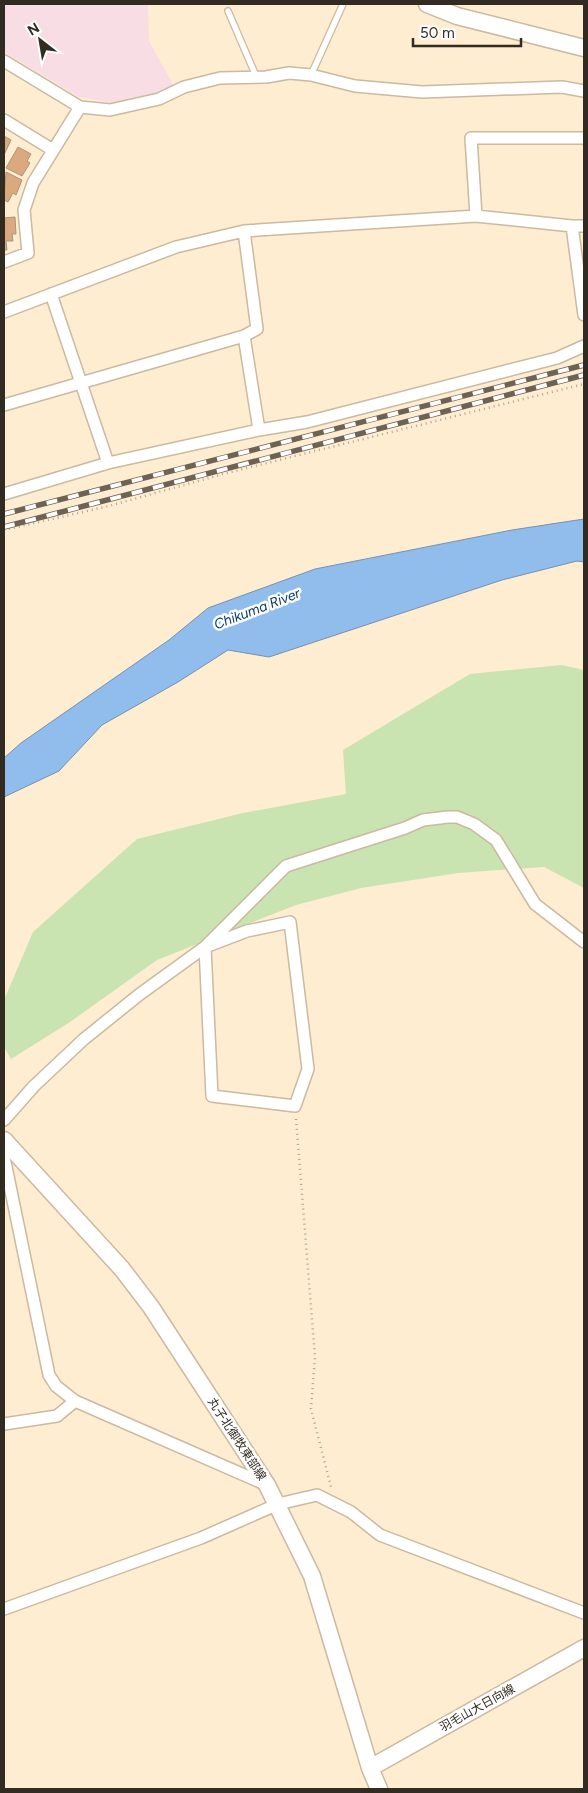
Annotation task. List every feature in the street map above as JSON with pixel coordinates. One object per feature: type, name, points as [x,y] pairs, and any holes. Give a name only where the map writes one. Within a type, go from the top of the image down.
[{"type":"main road","points":[[427,4],[458,16],[584,48]]},
{"type":"main road","name":"丸子北御牧東部線","points":[[4,1140],[122,1269],[151,1307],[278,1504],[312,1576],[370,1768],[379,1789]]},
{"type":"main road","name":"羽毛山大日向線","points":[[370,1768],[584,1648]]},
{"type":"street","points":[[4,61],[80,108],[110,110],[159,99],[184,87],[220,78],[289,73],[311,75],[355,86],[422,92],[562,88],[584,91]]},
{"type":"street","points":[[4,262],[28,253],[24,210],[33,183],[80,108]]},
{"type":"street","points":[[4,120],[53,150]]},
{"type":"street","points":[[476,216],[471,138],[584,138]]},
{"type":"street","points":[[4,312],[176,247],[244,232],[476,216],[584,226]]},
{"type":"street","points":[[572,226],[584,315]]},
{"type":"street","points":[[4,405],[244,336],[257,328],[244,232]]},
{"type":"street","points":[[50,294],[108,463]]},
{"type":"street","points":[[244,336],[259,430]]},
{"type":"street","points":[[4,494],[108,463],[259,430],[307,422],[557,358],[584,346]]},
{"type":"street","points":[[4,1120],[34,1086],[84,1039],[140,994],[205,947],[286,866],[423,820],[457,817],[474,824],[496,840],[535,904],[584,942]]},
{"type":"street","points":[[290,922],[308,1069],[295,1106],[212,1096],[205,947],[247,932],[290,922]]},
{"type":"street","points":[[4,1157],[49,1375],[56,1386],[75,1401],[267,1485]]},
{"type":"street","points":[[4,1424],[57,1416],[75,1401]]},
{"type":"street","points":[[4,1609],[201,1538],[278,1504],[317,1495],[351,1512],[380,1535],[584,1613]]},
{"type":"lane","points":[[311,75],[343,4]]},
{"type":"lane","points":[[228,11],[256,76]]},
{"type":"path","points":[[4,530],[109,506],[227,473],[584,384]]},
{"type":"path","points":[[295,1106],[301,1202],[315,1357],[311,1409],[335,1503]]},
{"type":"shaded area","points":[[4,4],[148,4],[149,41],[174,86],[159,95],[111,103],[79,97],[4,52]]},
{"type":"green space","points":[[562,665],[584,670],[584,888],[544,867],[458,873],[361,888],[296,905],[157,960],[70,1022],[11,1059],[4,1047],[4,1000],[33,932],[137,839],[243,813],[346,794],[343,750],[470,674]]},
{"type":"water","name":"Chikuma River","points":[[584,519],[584,562],[577,561],[502,580],[269,657],[228,650],[178,682],[102,725],[59,771],[4,797],[4,758],[21,743],[169,640],[208,608],[315,569],[512,530]]},
{"type":"building","points":[[4,136],[11,140],[4,155]]},
{"type":"building","points":[[18,147],[31,154],[27,161],[30,163],[22,176],[6,168]]},
{"type":"building","points":[[6,172],[22,180],[16,195],[13,193],[8,202],[4,200]]},
{"type":"building","points":[[15,217],[16,234],[12,234],[13,241],[6,241],[7,250],[4,250],[4,218]]},
{"type":"railway","points":[[4,514],[584,365]]},
{"type":"railway","points":[[4,527],[584,375]]}]
